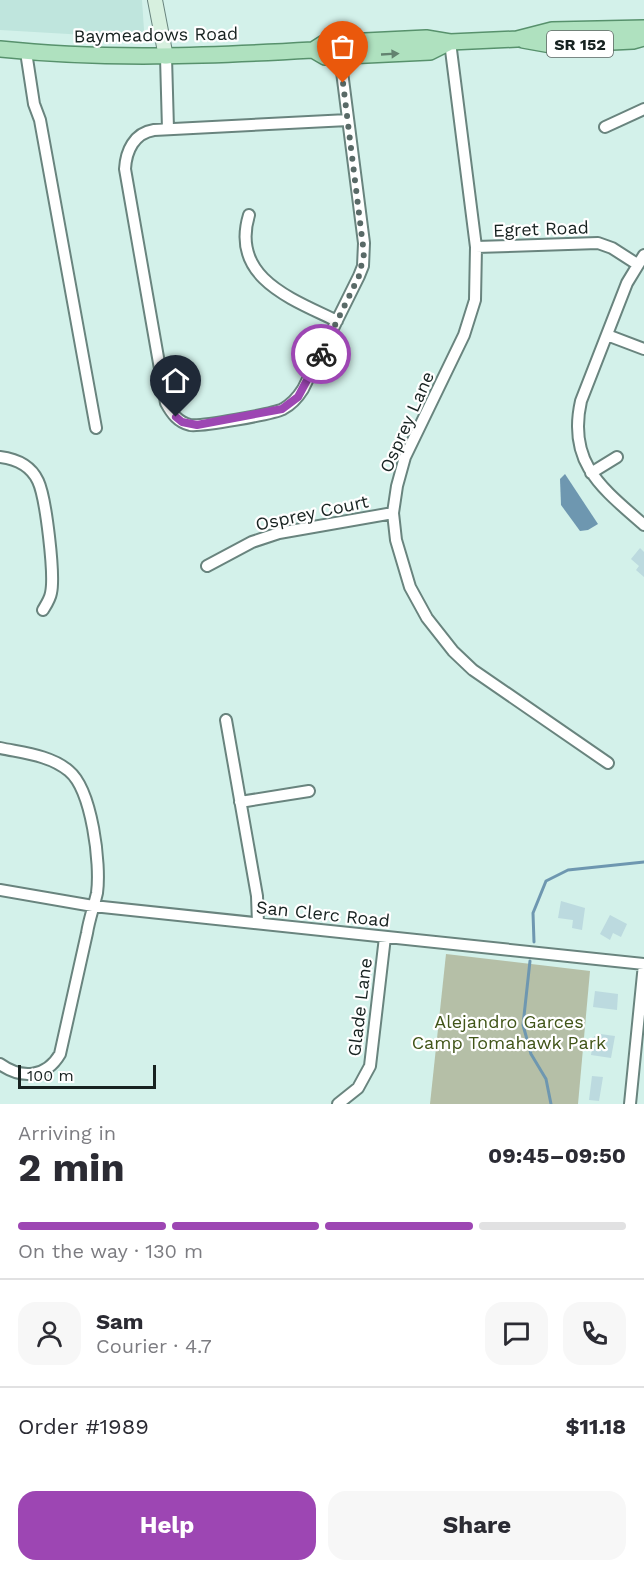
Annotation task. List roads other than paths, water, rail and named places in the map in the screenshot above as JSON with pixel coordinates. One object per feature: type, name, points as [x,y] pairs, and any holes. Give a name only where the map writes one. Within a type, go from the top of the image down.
[{"type":"main road","name":"Baymeadows Road","points":[[0,49],[112,57],[166,57],[313,50],[324,43],[426,38],[450,42],[517,39],[552,30],[644,28]]},
{"type":"main road","name":"Baymeadows Road","points":[[517,39],[551,45],[633,41],[644,38]]},
{"type":"main road","name":"Baymeadows Road","points":[[313,50],[325,57],[430,52],[450,42]]},
{"type":"street","points":[[155,0],[166,57],[168,129]]},
{"type":"street","name":"Osprey Lane","points":[[450,42],[476,247],[477,282],[470,318],[405,458],[397,486],[393,513],[400,560],[410,587],[427,618],[445,642],[473,670],[608,763]]},
{"type":"street","points":[[26,52],[96,428]]},
{"type":"street","points":[[339,56],[348,120],[364,254],[359,276],[303,389],[293,402],[282,409],[197,425],[182,422],[166,403],[125,170],[127,153],[137,138],[148,131],[348,120]]},
{"type":"street","points":[[605,127],[644,109]]},
{"type":"street","points":[[249,216],[244,232],[248,255],[264,280],[281,294],[337,321]]},
{"type":"street","name":"Egret Road","points":[[476,247],[598,243],[641,260]]},
{"type":"street","points":[[641,260],[607,335],[581,401],[577,419],[577,436],[582,458],[591,474],[605,491],[644,525]]},
{"type":"street","points":[[607,335],[644,349]]},
{"type":"street","points":[[0,457],[18,461],[30,470],[38,481],[51,551],[51,593],[43,610]]},
{"type":"street","points":[[591,474],[617,457]]},
{"type":"street","name":"Osprey Court","points":[[207,566],[252,542],[279,533],[393,513]]},
{"type":"street","points":[[226,720],[257,896],[258,923]]},
{"type":"street","points":[[0,748],[55,762],[71,772],[82,789],[99,865],[93,906],[60,1054],[55,1062],[39,1073],[20,1074],[0,1064]]},
{"type":"street","points":[[240,802],[309,790]]},
{"type":"street","name":"San Clerc Road","points":[[0,890],[93,906],[644,964]]},
{"type":"street","name":"Glade Lane","points":[[346,1102],[366,1076],[372,1060],[386,937]]},
{"type":"street","points":[[630,1104],[644,964]]},
{"type":"waterway","points":[[534,942],[533,913],[546,881],[568,870],[644,862]]},
{"type":"waterway","points":[[530,961],[523,1025],[531,1054],[546,1079],[551,1104]]},
{"type":"park label","name":"Alejandro Garces Camp Tomahawk Park","points":[[509,1032]]}]
